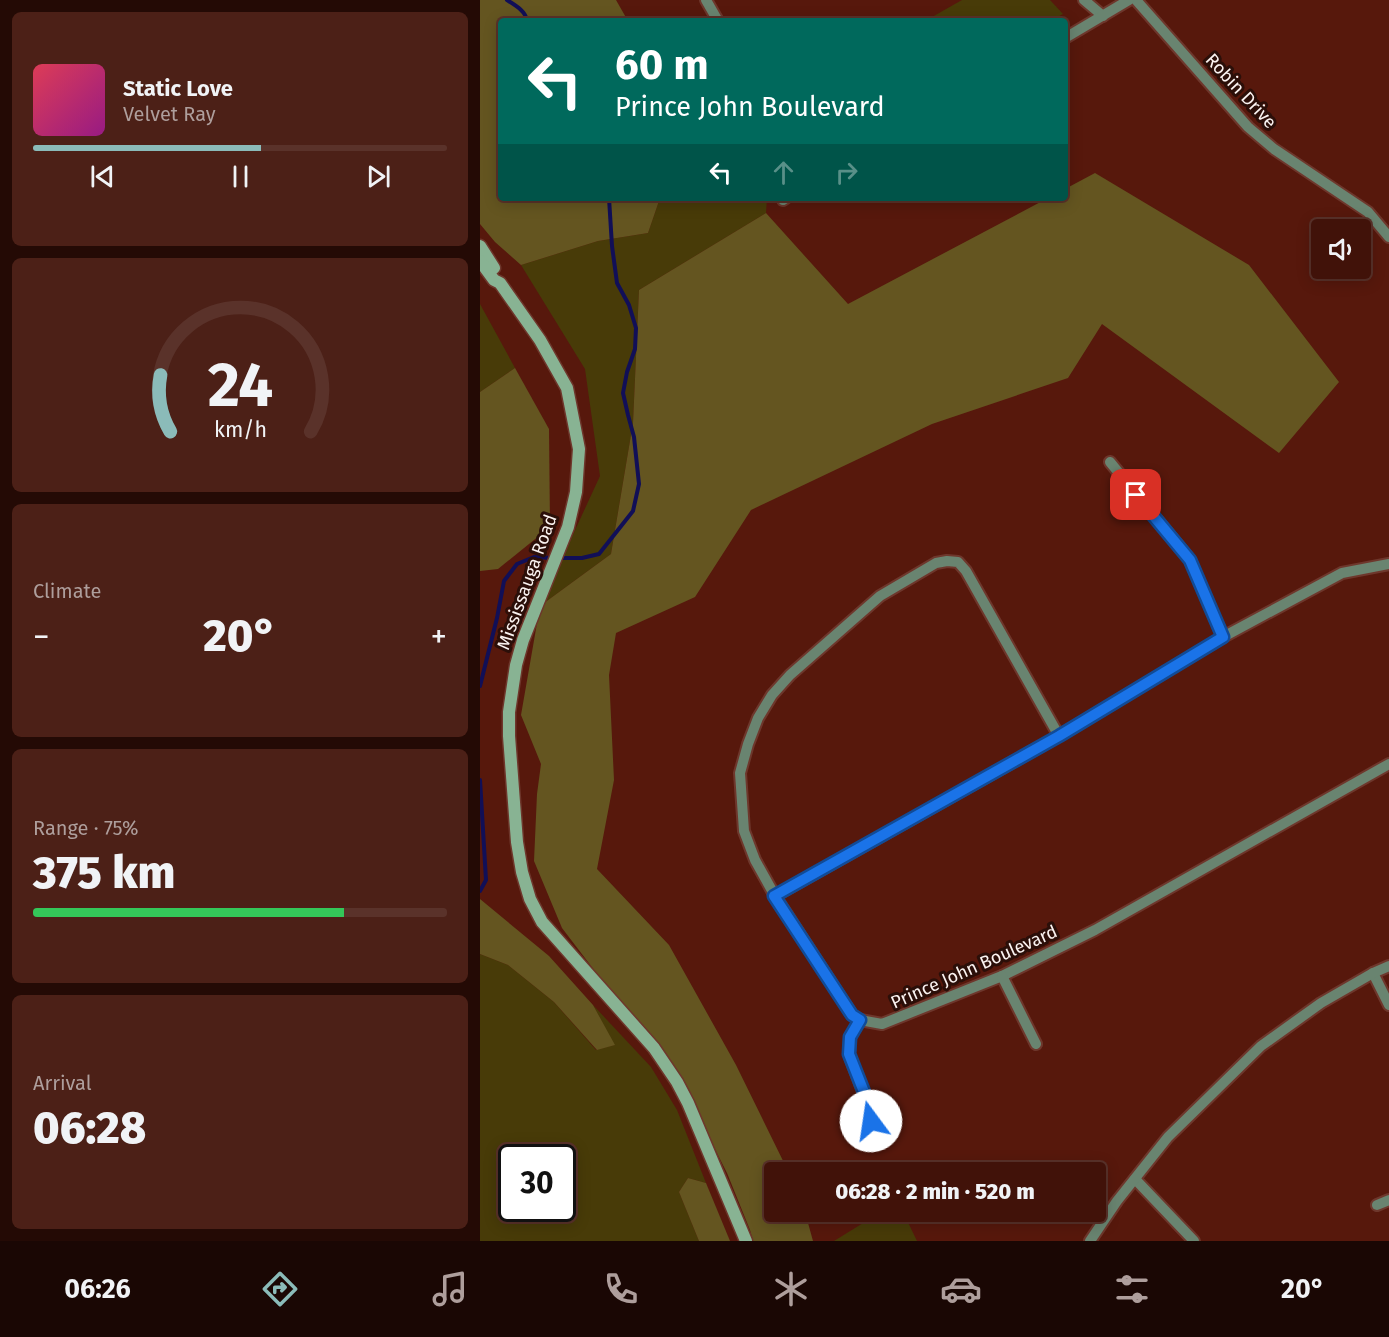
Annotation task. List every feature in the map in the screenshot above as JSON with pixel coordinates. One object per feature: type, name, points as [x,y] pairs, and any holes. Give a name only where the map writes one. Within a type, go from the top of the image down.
[{"type":"main road","name":"Mississauga Road","points":[[480,246],[499,276],[500,283],[540,339],[567,388],[579,449],[576,492],[568,527],[523,640],[516,666],[509,712],[514,806],[522,872],[530,899],[542,922],[654,1048],[677,1082],[746,1241]]},
{"type":"main road","name":"Mississauga Road","points":[[480,261],[494,280],[500,283]]},
{"type":"street","points":[[706,0],[716,18]]},
{"type":"street","points":[[1084,0],[1103,16]]},
{"type":"street","points":[[1068,36],[1129,0]]},
{"type":"street","name":"Robin Drive","points":[[1137,0],[1248,127],[1274,149],[1368,212],[1389,237]]},
{"type":"street","points":[[1110,462],[1190,560],[1223,637]]},
{"type":"street","points":[[871,1121],[866,1097],[849,1054],[850,1037],[860,1020],[852,1015],[774,896],[755,860],[744,831],[740,774],[758,718],[772,695],[790,675],[880,596],[936,563],[947,561],[958,562],[966,571],[1059,736]]},
{"type":"street","points":[[774,896],[1059,736],[1223,637],[1342,573],[1389,564]]},
{"type":"street","name":"Prince John Boulevard","points":[[860,1020],[882,1024],[1002,976],[1095,930],[1389,764]]},
{"type":"street","points":[[1090,1241],[1117,1201],[1168,1137],[1261,1046],[1321,1003],[1389,966]]},
{"type":"street","points":[[1373,973],[1389,1005]]},
{"type":"street","points":[[1002,976],[1036,1044]]},
{"type":"street","points":[[1135,1179],[1194,1241]]},
{"type":"street","points":[[1377,1205],[1389,1200]]},
{"type":"shaded area","points":[[480,0],[616,0],[626,18],[498,18],[498,201],[659,201],[648,233],[598,241],[521,265],[495,242],[480,224]]},
{"type":"shaded area","points":[[962,0],[1050,0],[1063,14],[1056,18],[930,18]]},
{"type":"shaded area","points":[[1095,173],[1249,265],[1339,382],[1279,453],[1102,324],[1068,378],[932,424],[751,510],[695,597],[616,633],[609,675],[614,780],[597,869],[669,945],[736,1065],[784,1162],[764,1162],[764,1222],[808,1222],[813,1241],[753,1241],[727,1173],[670,1060],[604,983],[562,928],[534,861],[537,794],[541,764],[521,715],[540,606],[611,554],[633,423],[639,290],[766,213],[848,304],[1042,201],[1068,201],[1068,187]]},
{"type":"shaded area","points":[[659,201],[767,201],[766,213],[639,290],[633,423],[611,554],[540,606],[600,476],[585,369],[521,265],[598,241],[648,233]]},
{"type":"shaded area","points":[[480,304],[515,368],[480,392]]},
{"type":"shaded area","points":[[515,368],[549,429],[550,527],[498,569],[480,571],[480,392]]},
{"type":"shaded area","points":[[480,899],[549,956],[593,1005],[615,1045],[597,1050],[554,1002],[508,965],[480,954]]},
{"type":"shaded area","points":[[480,954],[508,965],[554,1002],[596,1050],[614,1045],[593,1005],[651,1067],[677,1110],[706,1183],[688,1178],[679,1192],[699,1241],[480,1241]]},
{"type":"shaded area","points":[[688,1178],[706,1183],[730,1241],[699,1241],[679,1192]]},
{"type":"shaded area","points":[[865,1222],[908,1222],[917,1241],[834,1241]]},
{"type":"waterway","points":[[507,0],[517,6],[526,18]]},
{"type":"waterway","points":[[560,558],[582,558],[599,554],[633,511],[639,484],[634,437],[623,393],[635,349],[636,328],[629,305],[617,283],[609,201]]},
{"type":"waterway","points":[[480,686],[504,581],[517,564],[534,557],[552,558]]},
{"type":"waterway","points":[[480,780],[486,880],[480,891]]},
{"type":"route","points":[[871,1121],[866,1097],[849,1054],[850,1037],[860,1020],[852,1015],[774,896],[1059,736],[1223,637],[1190,560],[1136,495]]}]
